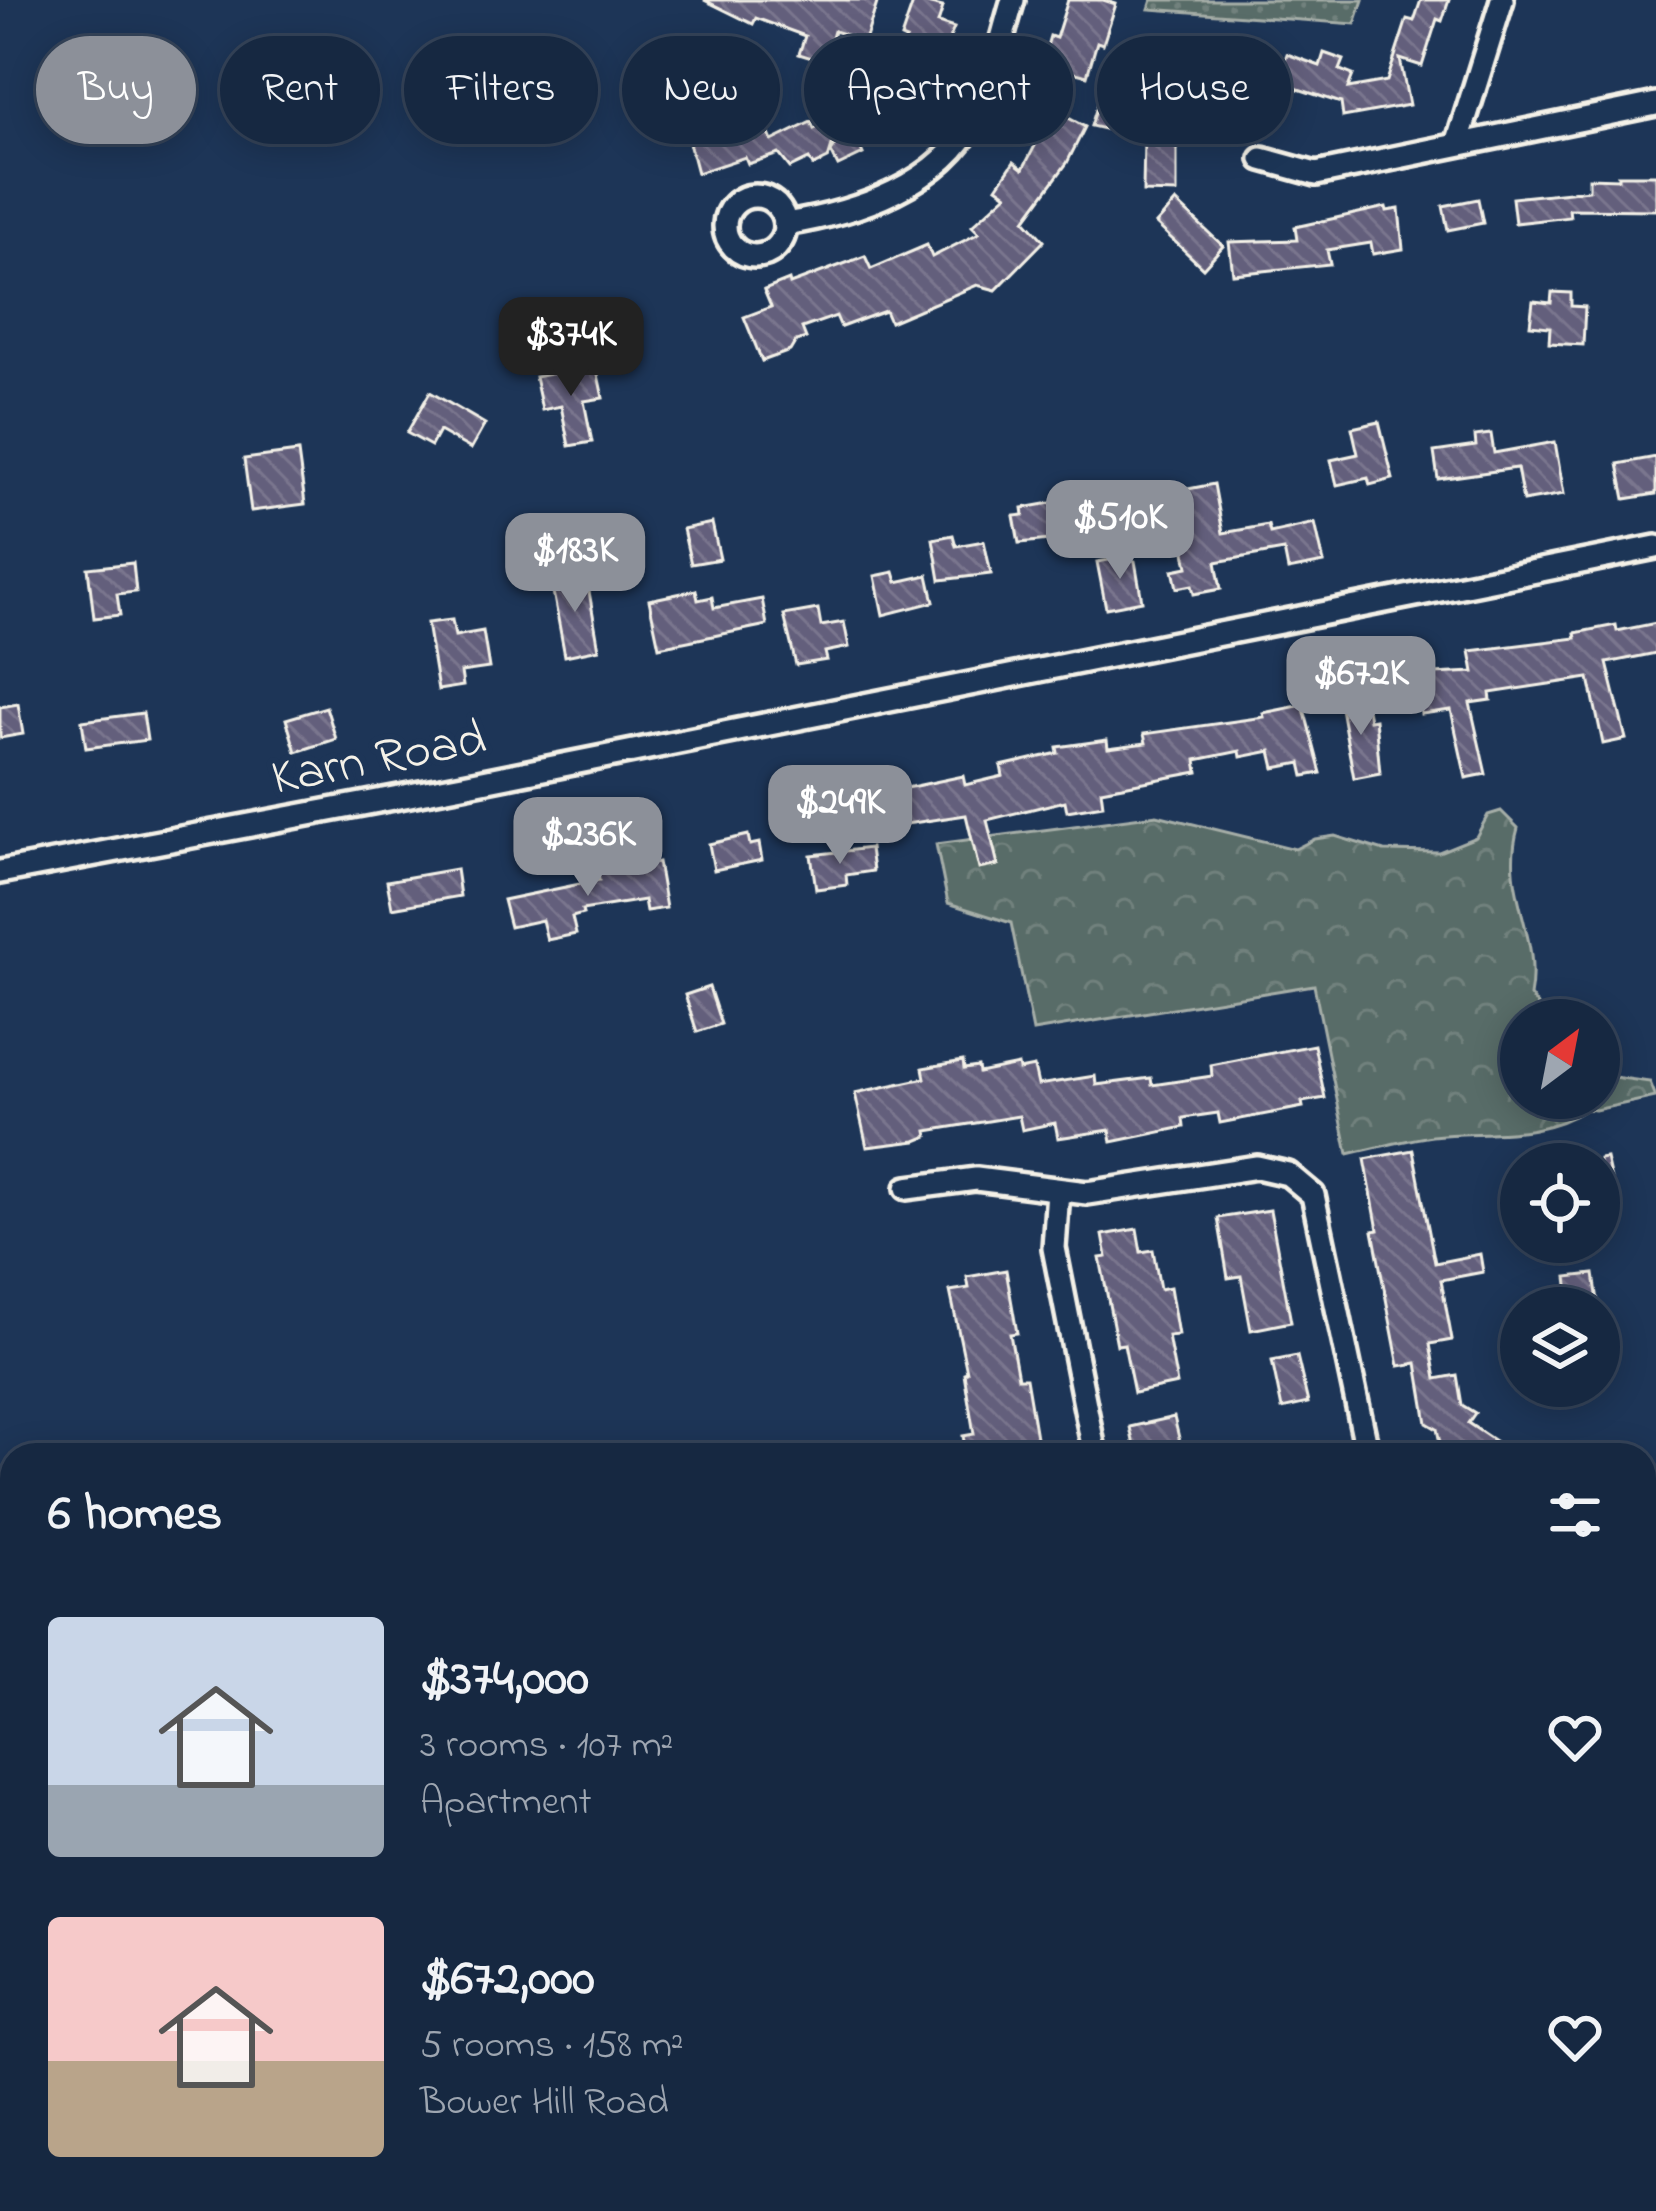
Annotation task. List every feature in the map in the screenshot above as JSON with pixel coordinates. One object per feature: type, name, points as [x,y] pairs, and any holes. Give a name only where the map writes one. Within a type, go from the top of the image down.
[{"type":"street","points":[[785,224],[883,196],[935,168],[960,142],[977,114],[1013,0]]},
{"type":"street","points":[[1457,144],[1502,0]]},
{"type":"street","points":[[1262,159],[1316,174],[1656,104]]},
{"type":"street","name":"Karn Road","points":[[0,872],[1656,547]]},
{"type":"street","points":[[907,1188],[976,1179],[1058,1191],[1117,1190],[1257,1167],[1274,1168],[1303,1183],[1313,1195],[1365,1443]]},
{"type":"street","points":[[1058,1191],[1054,1248],[1092,1443]]},
{"type":"green space","points":[[1152,0],[1363,0],[1355,24],[1149,9]]},
{"type":"green space","points":[[1501,811],[1518,828],[1514,872],[1532,974],[1532,999],[1500,999],[1500,1119],[1568,1119],[1531,1130],[1432,1136],[1348,1154],[1314,985],[1033,1031],[1011,923],[948,903],[936,844],[1157,815],[1295,849],[1335,836],[1384,851],[1439,852],[1476,837],[1488,815]]},
{"type":"green space","points":[[1620,1078],[1650,1082],[1656,1097],[1620,1105]]},
{"type":"building","points":[[704,0],[878,0],[867,36],[834,31],[833,36],[805,36],[756,18],[753,24]]},
{"type":"building","points":[[914,0],[943,7],[938,23],[954,28],[951,36],[902,36]]},
{"type":"building","points":[[1068,0],[1116,4],[1106,36],[1097,36],[1087,76],[1073,72],[1073,36],[1057,36]]},
{"type":"building","points":[[1421,0],[1449,0],[1442,21],[1437,19],[1422,66],[1400,59],[1409,105],[1343,117],[1341,103],[1291,87],[1291,55],[1320,66],[1324,53],[1344,60],[1340,70],[1353,75],[1348,88],[1387,81],[1407,19],[1414,21]]},
{"type":"building","points":[[1073,121],[1085,127],[1067,163],[1025,220],[1044,241],[996,290],[977,285],[890,322],[885,311],[841,327],[836,316],[802,328],[806,338],[796,341],[790,351],[762,361],[744,317],[771,307],[764,290],[865,256],[871,269],[927,245],[932,257],[979,233],[972,226],[1007,194],[997,187],[1014,162],[1023,169],[1036,144],[1073,144]]},
{"type":"building","points":[[804,125],[804,144],[833,144],[828,159],[813,166],[809,159],[790,168],[779,154],[748,164],[745,157],[697,173],[689,144],[780,144],[780,137]]},
{"type":"building","points":[[836,144],[861,144],[863,154],[838,166],[831,152]]},
{"type":"building","points":[[1144,144],[1177,144],[1177,193],[1143,192]]},
{"type":"building","points":[[1618,175],[1656,175],[1656,210],[1569,209],[1570,217],[1515,223],[1512,198],[1589,190],[1589,178],[1618,179]]},
{"type":"building","points":[[1478,199],[1483,223],[1448,230],[1443,206]]},
{"type":"building","points":[[1176,202],[1223,246],[1203,268],[1156,224]]},
{"type":"building","points":[[1386,207],[1387,211],[1399,209],[1403,249],[1373,254],[1371,243],[1327,250],[1330,264],[1233,274],[1229,242],[1297,240],[1295,227]]},
{"type":"building","points":[[1552,292],[1571,293],[1571,306],[1585,307],[1583,345],[1549,343],[1550,327],[1530,325],[1533,301],[1551,303]]},
{"type":"building","points":[[596,365],[603,398],[584,401],[592,442],[569,446],[561,406],[542,410],[535,377]]},
{"type":"building","points":[[430,392],[485,424],[471,449],[439,431],[431,446],[407,433]]},
{"type":"building","points":[[1379,422],[1393,479],[1370,485],[1368,478],[1337,485],[1331,460],[1358,454],[1352,428]]},
{"type":"building","points":[[1491,434],[1494,453],[1555,442],[1564,494],[1523,501],[1517,468],[1438,479],[1434,452],[1476,446],[1475,436]]},
{"type":"building","points":[[298,452],[305,504],[251,511],[244,459]]},
{"type":"building","points":[[1656,457],[1656,494],[1625,499],[1618,464]]},
{"type":"building","points":[[1214,484],[1223,533],[1268,525],[1270,533],[1315,523],[1324,563],[1288,570],[1284,550],[1216,562],[1221,589],[1194,594],[1192,585],[1177,588],[1173,570],[1188,567],[1179,521],[1189,519],[1183,490]]},
{"type":"building","points":[[1128,492],[1134,523],[1112,527],[1106,495]]},
{"type":"building","points":[[1073,499],[1077,522],[1058,525],[1060,539],[1019,543],[1014,516],[1024,515],[1023,508]]},
{"type":"building","points":[[712,523],[720,559],[691,564],[683,529]]},
{"type":"building","points":[[953,535],[956,546],[984,541],[991,574],[940,580],[933,539]]},
{"type":"building","points":[[1126,557],[1135,561],[1142,601],[1106,608],[1097,562]]},
{"type":"building","points":[[133,563],[136,592],[117,594],[120,615],[94,618],[88,568]]},
{"type":"building","points":[[894,572],[897,582],[928,575],[934,602],[883,615],[875,576]]},
{"type":"building","points":[[586,574],[599,649],[565,656],[551,581]]},
{"type":"building","points":[[696,590],[698,600],[712,597],[714,608],[762,599],[767,625],[659,647],[649,600]]},
{"type":"building","points":[[818,609],[821,626],[844,622],[849,647],[825,652],[827,660],[796,665],[784,615]]},
{"type":"building","points":[[452,620],[455,636],[483,631],[489,668],[461,672],[463,686],[438,690],[427,623]]},
{"type":"building","points":[[1656,623],[1656,653],[1607,663],[1626,739],[1603,744],[1589,678],[1490,693],[1491,700],[1470,703],[1486,774],[1466,778],[1451,710],[1421,714],[1415,675],[1474,672],[1470,651],[1576,638],[1575,633],[1616,625],[1617,631]]},
{"type":"building","points":[[1365,698],[1369,720],[1375,719],[1380,773],[1354,778],[1340,703]]},
{"type":"building","points":[[18,704],[23,734],[0,738],[0,707]]},
{"type":"building","points":[[1303,705],[1321,773],[1304,776],[1301,763],[1275,768],[1271,751],[1241,757],[1240,751],[1196,760],[1198,772],[1101,790],[1103,805],[1067,811],[1065,801],[987,820],[998,865],[979,869],[966,815],[879,828],[873,795],[963,776],[965,785],[1003,776],[1001,766],[1058,753],[1057,747],[1107,740],[1108,748],[1146,743],[1144,734],[1264,717],[1263,713]]},
{"type":"building","points":[[326,707],[336,739],[296,752],[286,719]]},
{"type":"building","points":[[143,713],[147,740],[86,748],[82,721]]},
{"type":"building","points":[[748,835],[750,845],[759,843],[762,860],[714,870],[709,844]]},
{"type":"building","points":[[870,848],[873,871],[846,875],[847,885],[816,889],[811,855]]},
{"type":"building","points":[[658,862],[666,908],[646,911],[644,900],[582,910],[583,914],[572,917],[576,934],[547,940],[542,920],[510,927],[503,900],[599,880],[598,872]]},
{"type":"building","points":[[456,869],[460,896],[392,908],[387,881]]},
{"type":"building","points":[[709,987],[721,1024],[697,1032],[685,995]]},
{"type":"building","points":[[1314,1045],[1325,1098],[1302,1102],[1303,1107],[1220,1123],[1218,1113],[1183,1118],[1184,1127],[1112,1142],[1110,1130],[1058,1138],[1055,1123],[1022,1130],[1019,1116],[927,1131],[928,1136],[916,1141],[867,1147],[855,1093],[925,1078],[923,1068],[963,1061],[964,1069],[978,1067],[979,1073],[1018,1065],[1019,1070],[1034,1067],[1038,1085],[1095,1076],[1096,1085],[1151,1078],[1152,1085],[1212,1076],[1211,1065]]},
{"type":"building","points":[[1413,1150],[1435,1263],[1480,1254],[1483,1272],[1441,1280],[1452,1340],[1430,1344],[1436,1379],[1457,1375],[1462,1405],[1475,1413],[1468,1423],[1498,1443],[1440,1443],[1437,1429],[1427,1423],[1417,1363],[1399,1366],[1373,1231],[1378,1230],[1365,1159]]},
{"type":"building","points":[[1270,1210],[1291,1322],[1251,1330],[1241,1276],[1228,1278],[1218,1218]]},
{"type":"building","points":[[1137,1229],[1141,1252],[1153,1250],[1160,1289],[1170,1287],[1178,1335],[1168,1336],[1177,1384],[1134,1393],[1124,1344],[1117,1345],[1100,1258],[1107,1257],[1103,1235]]},
{"type":"building","points":[[1006,1270],[1017,1333],[1010,1334],[1018,1378],[1026,1378],[1037,1443],[964,1443],[963,1436],[974,1434],[950,1291],[969,1288],[967,1277]]},
{"type":"building","points":[[1594,1274],[1596,1287],[1568,1287],[1567,1277]]},
{"type":"building","points":[[1297,1356],[1308,1403],[1282,1409],[1272,1361]]},
{"type":"building","points":[[1174,1417],[1180,1443],[1133,1443],[1130,1427]]}]
